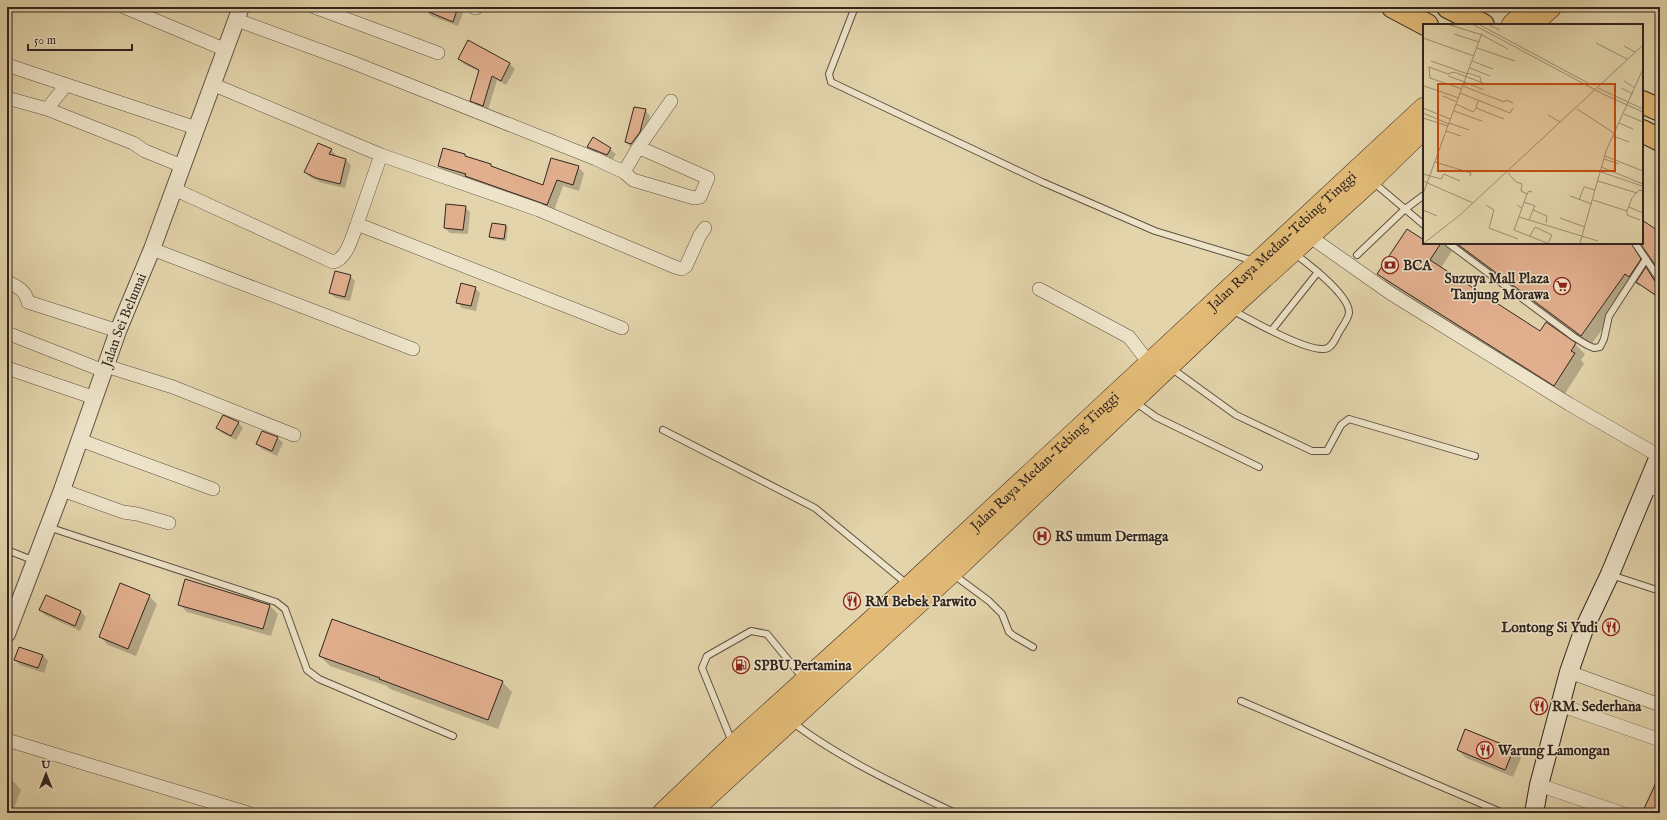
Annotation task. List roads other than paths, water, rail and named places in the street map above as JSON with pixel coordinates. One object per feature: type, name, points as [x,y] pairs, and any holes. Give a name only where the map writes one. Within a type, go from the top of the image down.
[{"type":"highway","points":[[1393,7],[1420,21]]},
{"type":"highway","points":[[1448,7],[1481,24]]},
{"type":"highway","points":[[1513,24],[1529,12],[1550,7]]},
{"type":"highway","points":[[1643,102],[1660,110]]},
{"type":"highway","name":"Jalan Raya Medan-Tebing Tinggi","points":[[689,813],[952,573],[1134,401],[1169,367],[1258,263],[1309,236],[1365,174],[1423,115]]},
{"type":"highway","points":[[1643,132],[1660,140]]},
{"type":"highway","name":"Jalan Raya Medan-Tebing Tinggi","points":[[663,813],[733,746],[910,586],[1149,363],[1223,304],[1365,174]]},
{"type":"main road","points":[[1534,813],[1539,785],[1560,705],[1569,672],[1584,629],[1653,488],[1660,455]]},
{"type":"street","points":[[124,7],[226,50]]},
{"type":"street","points":[[314,7],[438,53]]},
{"type":"street","points":[[239,13],[357,64],[624,172],[633,180],[694,198],[700,197],[706,184],[707,177],[647,150],[638,148]]},
{"type":"street","name":"Jalan Sei Belumai","points":[[8,626],[62,490],[118,331],[152,249],[239,13]]},
{"type":"street","points":[[7,65],[196,128]]},
{"type":"street","points":[[46,109],[66,84]]},
{"type":"street","points":[[212,84],[381,155],[539,210],[675,267],[682,269],[686,266],[700,235],[705,228]]},
{"type":"street","points":[[7,98],[46,109],[133,143],[145,151],[182,166]]},
{"type":"street","points":[[624,172],[638,148],[671,101]]},
{"type":"street","points":[[174,189],[333,262],[339,260],[344,254],[358,224],[381,155]]},
{"type":"street","points":[[358,224],[622,328]]},
{"type":"street","points":[[1309,236],[1390,293],[1569,404],[1660,455]]},
{"type":"street","points":[[152,249],[414,349]]},
{"type":"street","points":[[7,282],[21,290],[27,296],[28,302],[118,331]]},
{"type":"street","points":[[1039,289],[1129,337],[1149,363]]},
{"type":"street","points":[[7,333],[105,368],[173,387],[294,435]]},
{"type":"street","points":[[7,368],[95,398]]},
{"type":"street","points":[[80,440],[213,489]]},
{"type":"street","points":[[62,490],[124,512],[169,523]]},
{"type":"street","points":[[1569,672],[1660,705]]},
{"type":"street","points":[[1560,705],[1660,740]]},
{"type":"street","points":[[7,740],[248,813]]},
{"type":"street","points":[[1539,785],[1621,813]]},
{"type":"lane","points":[[855,7],[829,74],[831,82],[1042,182],[1155,231],[1258,263]]},
{"type":"lane","points":[[1365,174],[1404,210],[1423,224]]},
{"type":"lane","points":[[1357,255],[1404,210],[1423,196]]},
{"type":"lane","points":[[1449,244],[1574,337],[1594,348],[1600,347],[1604,339],[1609,316],[1646,259]]},
{"type":"lane","points":[[1636,244],[1660,280]]},
{"type":"lane","points":[[1223,304],[1272,330],[1312,347],[1324,350],[1333,343],[1348,316],[1348,309],[1337,290],[1318,272],[1286,247]]},
{"type":"lane","points":[[1272,330],[1318,272]]},
{"type":"lane","points":[[1169,367],[1236,415],[1312,451],[1327,451],[1340,425],[1349,419],[1475,456]]},
{"type":"lane","points":[[1134,401],[1156,417],[1259,467]]},
{"type":"lane","points":[[663,430],[815,508],[910,586]]},
{"type":"lane","points":[[48,527],[276,602],[285,609],[307,670],[319,679],[453,736]]},
{"type":"lane","points":[[7,550],[35,561]]},
{"type":"lane","points":[[952,573],[989,601],[1002,614],[1009,632],[1034,648]]},
{"type":"lane","points":[[1610,574],[1660,591]]},
{"type":"lane","points":[[733,746],[702,668],[707,656],[751,631],[763,632],[767,634],[805,681]]},
{"type":"lane","points":[[1242,701],[1503,813]]},
{"type":"lane","points":[[790,721],[809,735],[885,779],[955,813]]},
{"type":"place","name":"BCA","points":[[1390,265]]},
{"type":"place","name":"Suzuya Mall Plaza Tanjung Morawa","points":[[1562,286]]},
{"type":"place","name":"RS umum Dermaga","points":[[1042,536]]},
{"type":"place","name":"RM Bebek Parwito","points":[[852,601]]},
{"type":"place","name":"Lontong Si Yudi","points":[[1611,627]]},
{"type":"place","name":"SPBU Pertamina","points":[[741,665]]},
{"type":"place","name":"RM. Sederhana","points":[[1539,706]]},
{"type":"place","name":"Warung Lamongan","points":[[1485,750]]}]
